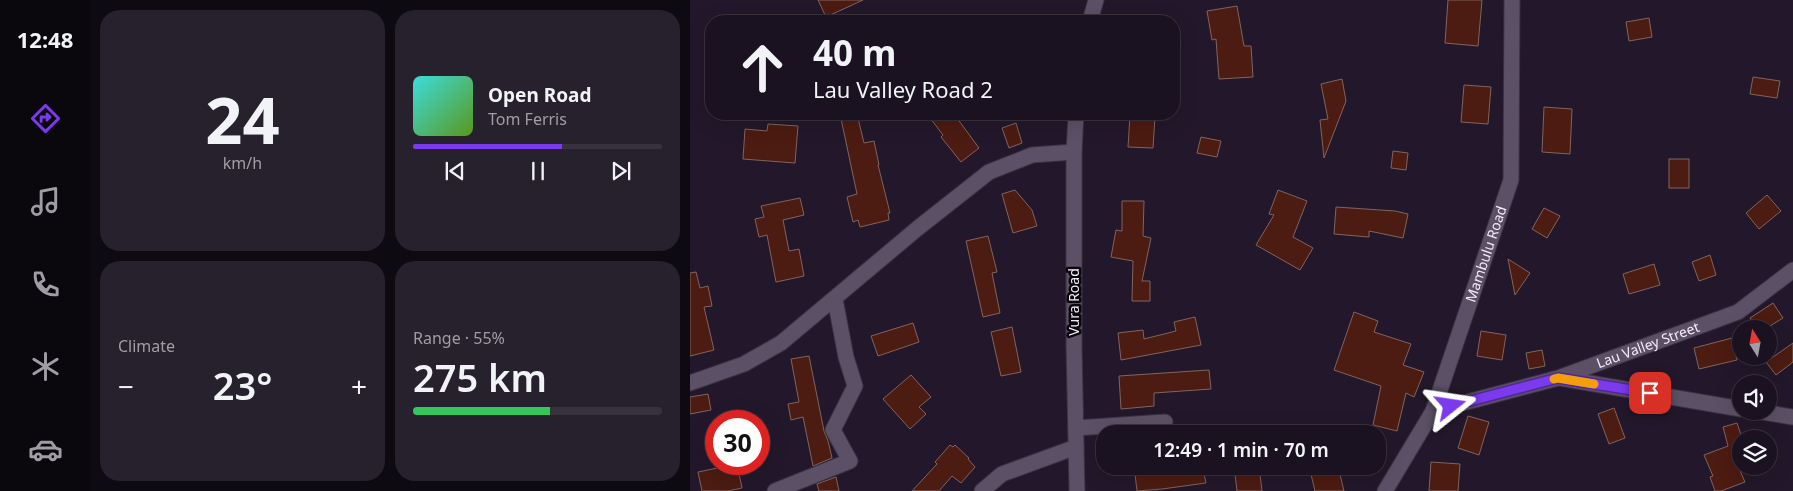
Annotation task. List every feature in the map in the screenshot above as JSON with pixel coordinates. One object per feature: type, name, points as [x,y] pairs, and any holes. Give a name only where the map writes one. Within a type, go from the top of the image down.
[{"type":"street","points":[[1092,15],[1096,0]]},
{"type":"street","name":"Mambulu Road","points":[[1384,491],[1433,411],[1511,180],[1512,0]]},
{"type":"street","name":"Vura Road","points":[[1076,120],[1074,346],[1077,491]]},
{"type":"street","points":[[690,383],[744,364],[780,344],[918,228],[989,172],[1032,155],[1074,152]]},
{"type":"street","name":"Lau Valley Street","points":[[1433,411],[1558,378],[1738,312],[1793,270]]},
{"type":"street","points":[[775,491],[850,461],[833,430],[856,386],[846,357],[834,299]]},
{"type":"street","points":[[1558,378],[1732,407]]},
{"type":"street","points":[[1777,415],[1793,418]]},
{"type":"street","points":[[1076,428],[1165,422]]},
{"type":"street","points":[[982,491],[1002,474],[1076,447]]},
{"type":"building","points":[[818,0],[863,0],[830,15],[825,15]]},
{"type":"building","points":[[1448,0],[1482,0],[1478,46],[1445,43]]},
{"type":"building","points":[[1237,6],[1244,46],[1251,46],[1253,77],[1219,79],[1216,39],[1212,40],[1207,11]]},
{"type":"building","points":[[1649,18],[1652,37],[1629,41],[1626,22]]},
{"type":"building","points":[[1753,77],[1780,81],[1777,98],[1750,94]]},
{"type":"building","points":[[1342,79],[1346,101],[1324,158],[1320,120],[1328,119],[1321,84]]},
{"type":"building","points":[[1464,85],[1491,87],[1488,124],[1461,122]]},
{"type":"building","points":[[1544,107],[1572,109],[1570,154],[1542,152]]},
{"type":"building","points":[[841,120],[858,120],[864,143],[874,141],[890,213],[888,213],[889,220],[860,227],[858,220],[853,222],[847,197],[857,194]]},
{"type":"building","points":[[932,120],[958,120],[979,148],[961,162],[941,137],[943,135]]},
{"type":"building","points":[[1130,120],[1155,120],[1153,148],[1128,147]]},
{"type":"building","points":[[1016,123],[1022,143],[1009,148],[1002,128]]},
{"type":"building","points":[[768,124],[798,126],[795,163],[743,159],[745,129],[767,131]]},
{"type":"building","points":[[1201,137],[1221,141],[1217,157],[1197,153]]},
{"type":"building","points":[[1393,151],[1408,153],[1406,170],[1391,168]]},
{"type":"building","points":[[1669,159],[1689,159],[1689,188],[1669,188]]},
{"type":"building","points":[[1015,190],[1032,210],[1037,226],[1013,233],[1002,194]]},
{"type":"building","points":[[1278,190],[1307,201],[1293,237],[1313,248],[1300,270],[1256,245],[1274,215],[1269,214]]},
{"type":"building","points":[[1767,195],[1781,211],[1759,229],[1746,213]]},
{"type":"building","points":[[800,198],[804,215],[783,220],[789,251],[799,249],[804,276],[776,282],[767,235],[759,237],[755,219],[764,217],[761,206]]},
{"type":"building","points":[[1122,201],[1144,201],[1143,236],[1151,238],[1142,281],[1150,281],[1150,301],[1132,301],[1133,261],[1111,257],[1116,230],[1122,231]]},
{"type":"building","points":[[1336,207],[1395,211],[1408,214],[1403,238],[1369,231],[1369,237],[1334,234]]},
{"type":"building","points":[[1544,208],[1560,216],[1547,238],[1532,229]]},
{"type":"building","points":[[988,236],[997,272],[992,273],[1000,313],[983,317],[966,241]]},
{"type":"building","points":[[1710,255],[1716,275],[1699,281],[1692,262]]},
{"type":"building","points":[[1508,259],[1530,273],[1515,295]]},
{"type":"building","points":[[1654,264],[1660,285],[1629,294],[1623,274]]},
{"type":"building","points":[[696,272],[700,288],[708,286],[712,306],[704,307],[714,350],[690,356],[690,273]]},
{"type":"building","points":[[1773,303],[1783,318],[1778,321],[1751,320],[1750,318]]},
{"type":"building","points":[[1354,312],[1378,321],[1374,332],[1411,344],[1403,365],[1424,372],[1414,397],[1406,393],[1397,431],[1386,428],[1386,425],[1373,425],[1381,386],[1334,370]]},
{"type":"building","points":[[1195,317],[1201,345],[1121,360],[1118,333],[1143,330],[1144,339],[1176,331],[1174,322]]},
{"type":"building","points":[[913,323],[919,342],[878,356],[871,336]]},
{"type":"building","points":[[1012,327],[1021,372],[1001,376],[991,332]]},
{"type":"building","points":[[1481,331],[1506,335],[1502,360],[1477,356]]},
{"type":"building","points":[[1732,338],[1732,361],[1699,369],[1694,348]]},
{"type":"building","points":[[1793,343],[1793,362],[1776,375],[1768,365],[1778,365],[1778,354]]},
{"type":"building","points":[[1542,350],[1545,366],[1529,369],[1526,353]]},
{"type":"building","points":[[809,356],[824,431],[832,458],[813,466],[803,417],[791,420],[788,404],[799,402],[791,359]]},
{"type":"building","points":[[1209,370],[1211,389],[1154,393],[1154,406],[1121,409],[1119,376]]},
{"type":"building","points":[[911,375],[931,397],[919,407],[926,414],[910,429],[883,399]]},
{"type":"building","points":[[708,394],[711,410],[690,414],[690,397]]},
{"type":"building","points":[[1614,408],[1625,438],[1609,444],[1598,414]]},
{"type":"building","points":[[1468,416],[1489,422],[1479,455],[1458,448]]},
{"type":"building","points":[[1737,423],[1739,430],[1732,430],[1732,475],[1742,475],[1745,482],[1721,491],[1715,491],[1710,477],[1713,476],[1704,455],[1728,446],[1723,427]]},
{"type":"building","points":[[950,445],[953,447],[955,445],[969,458],[975,467],[961,483],[952,476],[939,491],[912,491],[937,464],[935,462]]},
{"type":"building","points":[[1431,462],[1460,464],[1458,491],[1429,491]]},
{"type":"building","points":[[705,471],[705,475],[739,475],[742,488],[728,491],[702,491],[698,472]]},
{"type":"building","points":[[1135,475],[1204,475],[1206,483],[1162,489],[1137,491]]},
{"type":"building","points":[[1235,475],[1260,475],[1262,491],[1237,491]]},
{"type":"building","points":[[1311,475],[1340,475],[1344,491],[1315,491]]},
{"type":"building","points":[[836,477],[839,491],[819,491],[817,484]]},
{"type":"slow traffic","points":[[1554,379],[1594,384]]},
{"type":"route","points":[[1451,406],[1558,378],[1650,393]]}]
